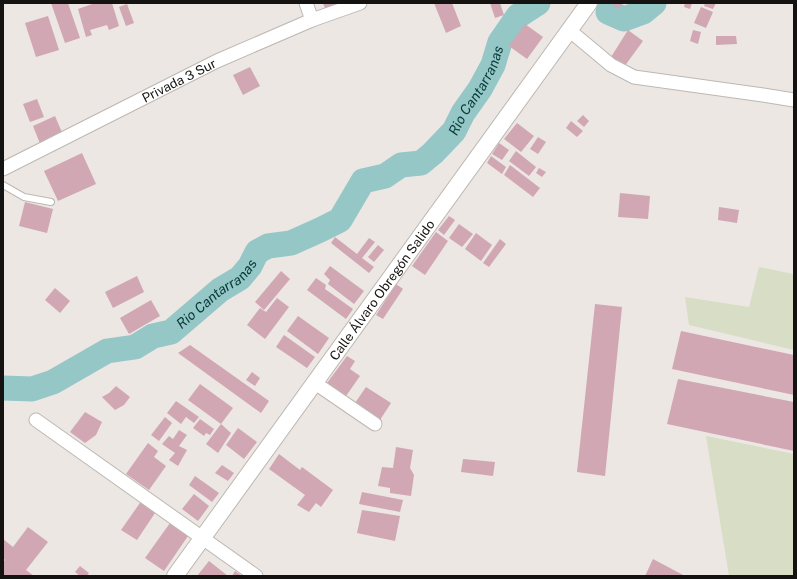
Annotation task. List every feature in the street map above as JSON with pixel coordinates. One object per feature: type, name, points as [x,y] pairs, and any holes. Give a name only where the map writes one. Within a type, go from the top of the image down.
[{"type":"street","points":[[306,3],[312,20]]},
{"type":"street","name":"Privada 3 Sur","points":[[3,169],[217,61],[312,20],[360,3]]},
{"type":"street","name":"Calle Álvaro Obregón Salido","points":[[175,576],[589,3]]},
{"type":"street","points":[[569,30],[611,64],[634,77],[794,100]]},
{"type":"street","points":[[315,383],[375,424]]},
{"type":"street","points":[[36,420],[256,576]]},
{"type":"lane","points":[[3,185],[24,197],[51,202]]},
{"type":"green space","points":[[759,267],[793,274],[794,271],[794,350],[689,325],[685,297],[749,307]]},
{"type":"green space","points":[[706,436],[794,454],[794,576],[729,576]]},
{"type":"building","points":[[51,3],[68,3],[80,38],[65,43]]},
{"type":"building","points":[[95,3],[112,3],[119,26],[109,30],[107,25],[90,30],[92,35],[86,37],[78,9]]},
{"type":"building","points":[[323,3],[349,3],[326,11]]},
{"type":"building","points":[[434,3],[452,3],[461,26],[446,33]]},
{"type":"building","points":[[490,3],[500,3],[504,15],[495,18]]},
{"type":"building","points":[[612,3],[624,3],[617,9]]},
{"type":"building","points":[[685,3],[692,3],[690,9],[684,7]]},
{"type":"building","points":[[705,3],[716,3],[713,9],[704,6]]},
{"type":"building","points":[[127,4],[134,23],[126,26],[119,7]]},
{"type":"building","points":[[701,7],[713,12],[706,28],[694,23]]},
{"type":"building","points":[[48,16],[59,50],[36,57],[25,23]]},
{"type":"building","points":[[525,24],[543,37],[527,59],[509,46]]},
{"type":"building","points":[[628,30],[643,41],[624,67],[611,57]]},
{"type":"building","points":[[693,30],[701,32],[698,44],[690,41]]},
{"type":"building","points":[[716,36],[736,36],[737,44],[716,45]]},
{"type":"building","points":[[250,67],[260,86],[243,95],[233,75]]},
{"type":"building","points":[[37,99],[44,117],[30,122],[23,104]]},
{"type":"building","points":[[583,115],[589,121],[584,127],[577,121]]},
{"type":"building","points":[[55,116],[64,137],[41,146],[33,126]]},
{"type":"building","points":[[571,121],[583,131],[577,137],[566,128]]},
{"type":"building","points":[[517,123],[534,136],[521,152],[504,139]]},
{"type":"building","points":[[538,137],[546,142],[538,154],[530,149]]},
{"type":"building","points":[[499,143],[509,150],[502,160],[492,154]]},
{"type":"building","points":[[516,151],[536,167],[529,176],[509,161]]},
{"type":"building","points":[[82,153],[96,184],[58,201],[44,171]]},
{"type":"building","points":[[491,156],[506,167],[502,174],[487,163]]},
{"type":"building","points":[[510,165],[540,188],[533,197],[504,175]]},
{"type":"building","points":[[539,168],[546,172],[542,177],[536,173]]},
{"type":"building","points":[[620,193],[650,196],[648,219],[618,217]]},
{"type":"building","points":[[25,202],[53,209],[47,233],[19,226]]},
{"type":"building","points":[[719,207],[739,210],[737,223],[718,220]]},
{"type":"building","points":[[449,216],[455,220],[444,235],[438,230]]},
{"type":"building","points":[[459,224],[473,234],[462,247],[449,238]]},
{"type":"building","points":[[436,232],[448,241],[425,275],[412,266]]},
{"type":"building","points":[[476,233],[492,245],[481,261],[465,249]]},
{"type":"building","points":[[335,237],[357,254],[369,238],[375,242],[362,258],[374,267],[369,273],[331,243]]},
{"type":"building","points":[[500,239],[506,244],[489,267],[483,263]]},
{"type":"building","points":[[378,245],[384,250],[374,262],[368,257]]},
{"type":"building","points":[[330,266],[364,291],[354,304],[328,284],[330,280],[324,274]]},
{"type":"building","points":[[281,271],[290,279],[264,310],[255,302]]},
{"type":"building","points":[[137,276],[144,292],[113,308],[105,292]]},
{"type":"building","points":[[316,278],[326,285],[325,289],[353,309],[346,319],[307,290]]},
{"type":"building","points":[[396,284],[403,289],[383,319],[376,315]]},
{"type":"building","points":[[55,288],[70,301],[60,313],[45,300]]},
{"type":"building","points":[[277,298],[289,307],[265,339],[247,325],[260,308],[266,312]]},
{"type":"building","points":[[151,300],[160,316],[129,334],[120,318]]},
{"type":"building","points":[[595,304],[622,307],[605,476],[577,472]]},
{"type":"building","points":[[298,316],[329,338],[318,354],[287,331]]},
{"type":"building","points":[[681,331],[794,355],[794,395],[672,369]]},
{"type":"building","points":[[284,335],[315,357],[307,368],[276,347]]},
{"type":"building","points":[[190,345],[269,401],[261,413],[178,353]]},
{"type":"building","points":[[347,356],[355,361],[350,369],[360,376],[346,396],[327,383]]},
{"type":"building","points":[[252,372],[260,378],[255,386],[246,380]]},
{"type":"building","points":[[678,379],[794,402],[794,451],[667,424]]},
{"type":"building","points":[[200,384],[233,408],[221,424],[188,400]]},
{"type":"building","points":[[116,386],[130,397],[124,405],[115,410],[102,397]]},
{"type":"building","points":[[366,387],[391,403],[380,420],[355,403]]},
{"type":"building","points":[[176,401],[199,417],[194,423],[186,417],[181,424],[167,413]]},
{"type":"building","points":[[85,412],[102,422],[96,435],[85,443],[70,432]]},
{"type":"building","points":[[165,417],[172,423],[159,441],[151,435]]},
{"type":"building","points":[[200,419],[214,429],[210,435],[206,433],[204,436],[193,428]]},
{"type":"building","points":[[221,424],[231,433],[218,453],[206,444]]},
{"type":"building","points":[[238,428],[257,442],[244,459],[226,445]]},
{"type":"building","points":[[179,430],[187,435],[179,446],[187,450],[178,466],[169,460],[175,453],[162,444],[169,436],[173,439]]},
{"type":"building","points":[[148,443],[158,451],[154,457],[166,466],[149,490],[126,474]]},
{"type":"building","points":[[396,447],[413,450],[410,468],[414,475],[411,496],[390,493],[390,488],[378,486],[382,467],[393,468]]},
{"type":"building","points":[[279,454],[300,470],[302,467],[333,490],[321,507],[316,503],[309,512],[297,505],[305,495],[269,469]]},
{"type":"building","points":[[463,459],[495,462],[493,476],[461,472]]},
{"type":"building","points":[[222,465],[234,473],[228,481],[215,473]]},
{"type":"building","points":[[195,476],[219,493],[212,502],[189,485]]},
{"type":"building","points":[[362,492],[403,500],[400,512],[359,504]]},
{"type":"building","points":[[194,494],[209,506],[198,521],[182,509]]},
{"type":"building","points":[[142,500],[157,510],[137,540],[121,530]]},
{"type":"building","points":[[362,510],[400,516],[395,541],[357,533]]},
{"type":"building","points":[[170,523],[188,536],[164,571],[145,558]]},
{"type":"building","points":[[28,527],[48,542],[26,570],[34,576],[3,576],[3,562],[5,560],[3,558],[3,539],[13,547]]},
{"type":"building","points":[[653,559],[685,576],[645,576]]},
{"type":"building","points":[[209,561],[228,576],[197,576]]},
{"type":"building","points":[[80,566],[89,573],[87,576],[80,576],[75,572]]},
{"type":"building","points":[[235,571],[242,576],[232,576]]},
{"type":"waterway","name":"Rio Cantarranas","points":[[3,388],[32,389],[53,382],[107,351],[135,347],[153,336],[171,332],[220,290],[240,278],[250,266],[257,252],[268,246],[291,243],[340,220],[363,181],[385,176],[401,165],[421,163],[454,131],[463,113],[480,89],[493,65],[500,42],[518,16],[538,3]]},
{"type":"waterway","name":"Rio Cantarranas","points":[[608,12],[624,19],[643,12],[654,3]]}]
